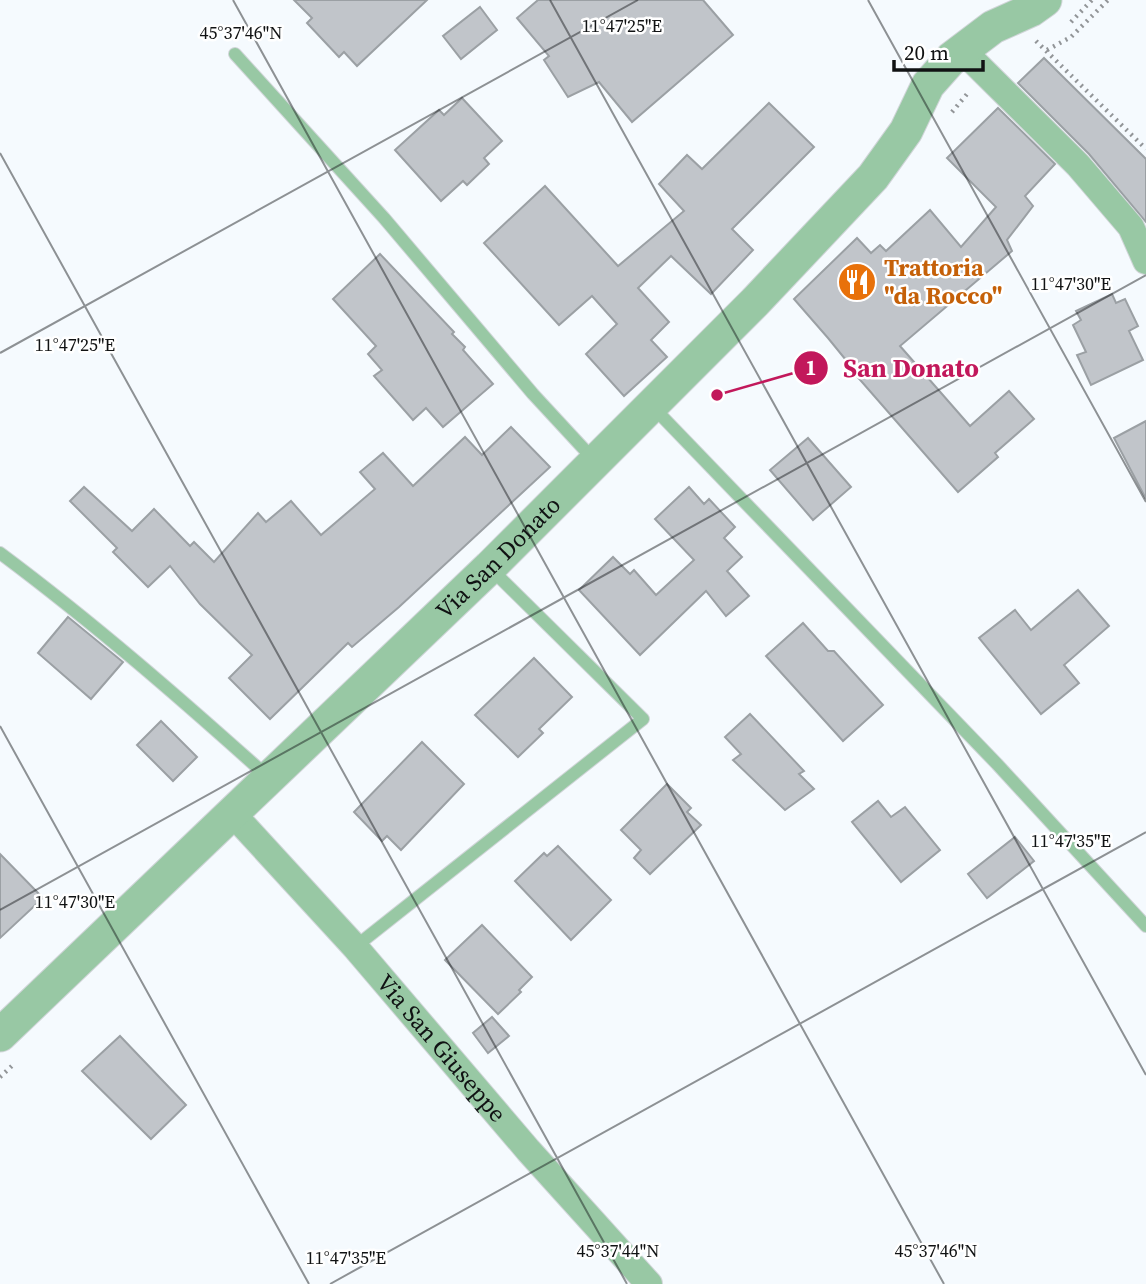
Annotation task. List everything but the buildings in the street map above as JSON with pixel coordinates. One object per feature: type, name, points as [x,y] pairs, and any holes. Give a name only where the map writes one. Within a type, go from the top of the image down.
[{"type":"street","name":"Via San Donato","points":[[0,1035],[490,567],[755,302],[873,177],[906,131],[928,85],[961,49],[993,27],[1031,10],[1045,0]]},
{"type":"street","points":[[961,49],[1078,165],[1131,227],[1146,261]]},
{"type":"street","name":"Via San Giuseppe","points":[[232,813],[355,947],[528,1150],[649,1284]]},
{"type":"lane","points":[[235,54],[384,218],[533,394],[595,462]]},
{"type":"lane","points":[[651,406],[997,764],[1146,926]]},
{"type":"lane","points":[[0,553],[73,607],[143,665],[269,777]]},
{"type":"lane","points":[[355,947],[643,719],[490,567]]},
{"type":"path","points":[[1047,50],[1071,37],[1108,0]]},
{"type":"path","points":[[1035,41],[1146,149]]},
{"type":"place","name":"Trattoria \"da Rocco\"","points":[[857,282]]},
{"type":"place","name":"San Donato","points":[[717,395]]}]
